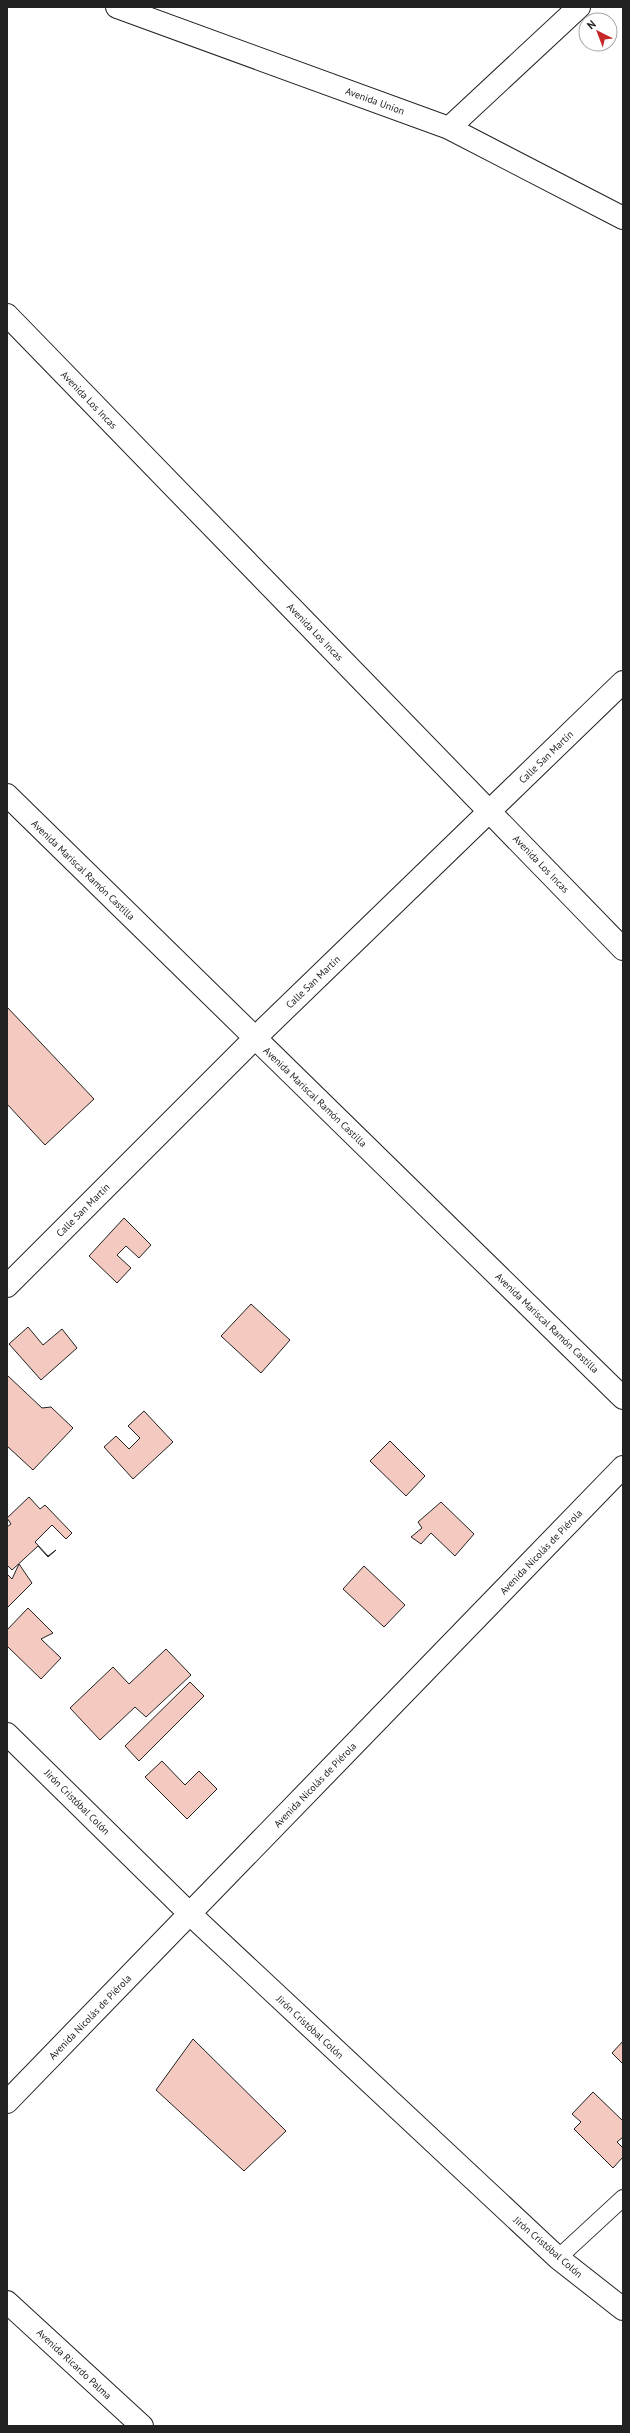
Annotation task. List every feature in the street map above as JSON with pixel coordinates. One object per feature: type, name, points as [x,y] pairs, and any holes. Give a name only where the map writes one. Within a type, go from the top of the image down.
[{"type":"street","name":"Avenida Uníon","points":[[117,7],[449,128],[623,218]]},
{"type":"street","points":[[449,128],[579,7]]},
{"type":"street","name":"Avenida Los Incas","points":[[7,315],[623,948]]},
{"type":"street","name":"Calle San Martín","points":[[7,1286],[255,1038],[623,682]]},
{"type":"street","name":"Avenida Mariscal Ramón Castilla","points":[[7,795],[623,1398]]},
{"type":"street","name":"Avenida Nicolás de Piérola","points":[[7,2102],[623,1467]]},
{"type":"street","name":"Jirón Cristóbal Colón","points":[[7,1734],[190,1914],[558,2258],[623,2309]]},
{"type":"street","name":"Avenida Ricardo Palma","points":[[7,2302],[142,2426]]},
{"type":"lane","points":[[558,2258],[623,2198]]},
{"type":"building","points":[[7,1007],[94,1099],[45,1145],[7,1104]]},
{"type":"building","points":[[124,1218],[151,1245],[139,1258],[126,1246],[117,1255],[131,1268],[117,1283],[89,1256]]},
{"type":"building","points":[[251,1304],[290,1340],[261,1373],[221,1336]]},
{"type":"building","points":[[28,1327],[43,1345],[62,1329],[77,1348],[41,1380],[9,1344]]},
{"type":"building","points":[[7,1375],[42,1408],[51,1407],[73,1428],[33,1470],[7,1446]]},
{"type":"building","points":[[144,1411],[173,1442],[133,1479],[104,1447],[116,1436],[129,1449],[140,1438],[128,1426]]},
{"type":"building","points":[[390,1441],[425,1476],[406,1496],[370,1461]]},
{"type":"building","points":[[29,1497],[40,1509],[45,1505],[72,1533],[66,1539],[52,1525],[35,1542],[48,1556],[56,1550],[48,1557],[38,1546],[12,1570],[7,1565],[7,1527],[11,1524],[7,1518]]},
{"type":"building","points":[[441,1502],[474,1534],[455,1556],[431,1533],[421,1544],[411,1537],[422,1528],[418,1522]]},
{"type":"building","points":[[19,1564],[32,1583],[7,1608],[7,1574],[12,1579]]},
{"type":"building","points":[[364,1566],[405,1605],[384,1627],[343,1589]]},
{"type":"building","points":[[28,1608],[53,1633],[41,1639],[61,1658],[41,1679],[7,1646],[7,1630]]},
{"type":"building","points":[[166,1649],[191,1675],[146,1717],[135,1707],[100,1740],[70,1708],[113,1667],[129,1684]]},
{"type":"building","points":[[190,1682],[204,1696],[139,1761],[125,1746]]},
{"type":"building","points":[[162,1761],[185,1785],[199,1771],[217,1789],[187,1819],[145,1777]]},
{"type":"building","points":[[193,2039],[286,2131],[244,2171],[156,2090]]},
{"type":"building","points":[[623,2041],[623,2064],[612,2053]]},
{"type":"building","points":[[593,2092],[623,2121],[623,2137],[617,2142],[623,2148],[623,2157],[613,2168],[574,2129],[581,2122],[572,2114]]}]
